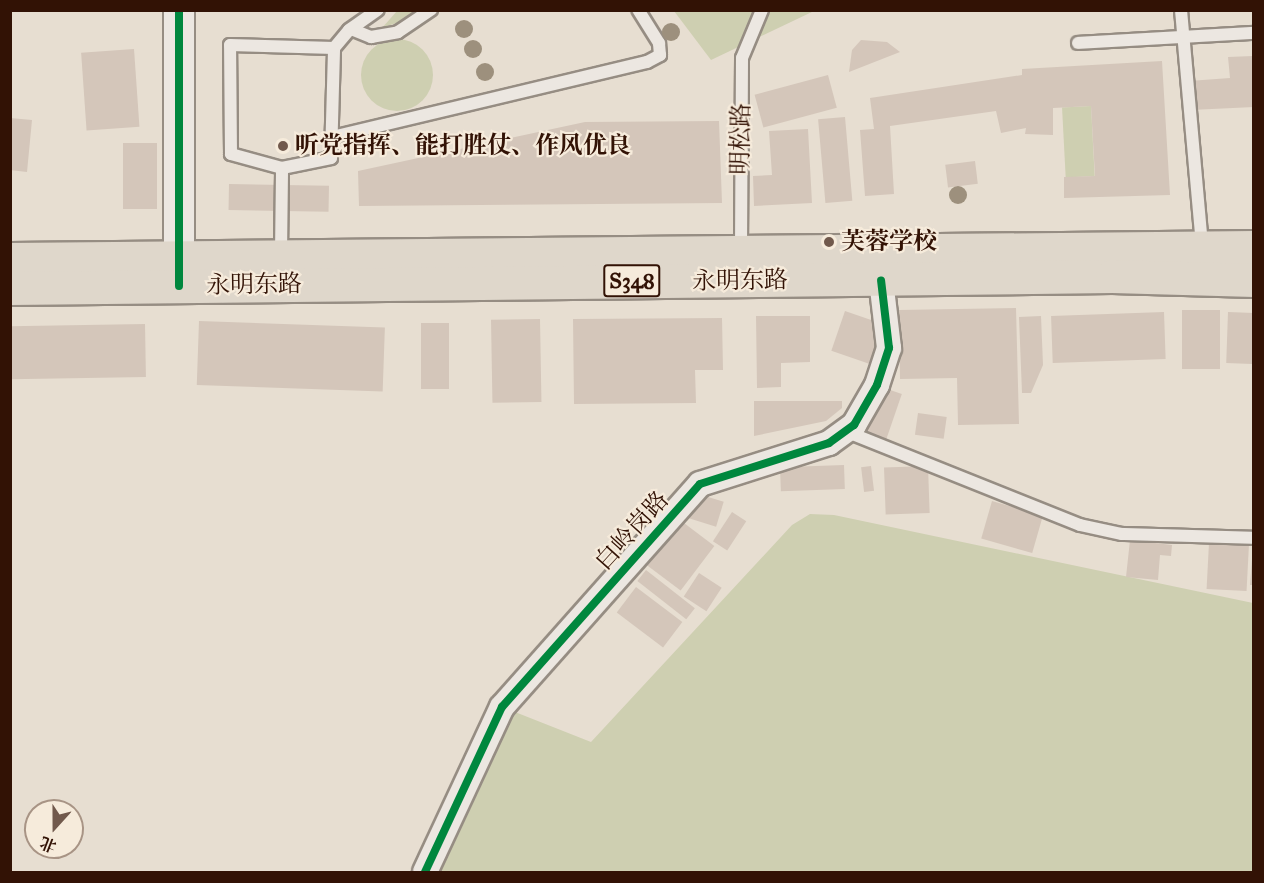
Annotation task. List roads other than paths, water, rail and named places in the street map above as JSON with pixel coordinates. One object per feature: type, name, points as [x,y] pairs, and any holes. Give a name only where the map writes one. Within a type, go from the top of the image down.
[{"type":"main road","name":"永明东路","points":[[10,259],[179,272],[881,279],[1112,276],[1203,262],[1254,247]]},
{"type":"main road","name":"永明东路","points":[[10,288],[179,272],[281,256],[741,250],[1203,262],[1254,280]]},
{"type":"street","points":[[179,10],[179,272]]},
{"type":"street","name":"白岭岗路","points":[[426,873],[502,707],[700,484],[829,443],[854,425],[877,385],[889,348],[881,279]]},
{"type":"lane","points":[[334,48],[230,45],[231,154],[282,168],[331,158],[334,48],[351,29],[378,10]]},
{"type":"lane","points":[[351,29],[371,37],[398,32],[432,10]]},
{"type":"lane","points":[[332,137],[646,62],[660,55],[659,44],[638,10]]},
{"type":"lane","name":"明松路","points":[[741,250],[742,58],[754,18],[766,10]]},
{"type":"lane","points":[[1181,10],[1203,262]]},
{"type":"lane","points":[[1078,44],[1254,33]]},
{"type":"lane","points":[[281,256],[282,168]]},
{"type":"lane","points":[[845,431],[1080,525],[1122,534],[1254,538]]},
{"type":"place","name":"听党指挥、能打胜仗、作风优良","points":[[283,146]]},
{"type":"place","name":"芙蓉学校","points":[[829,242]]}]
